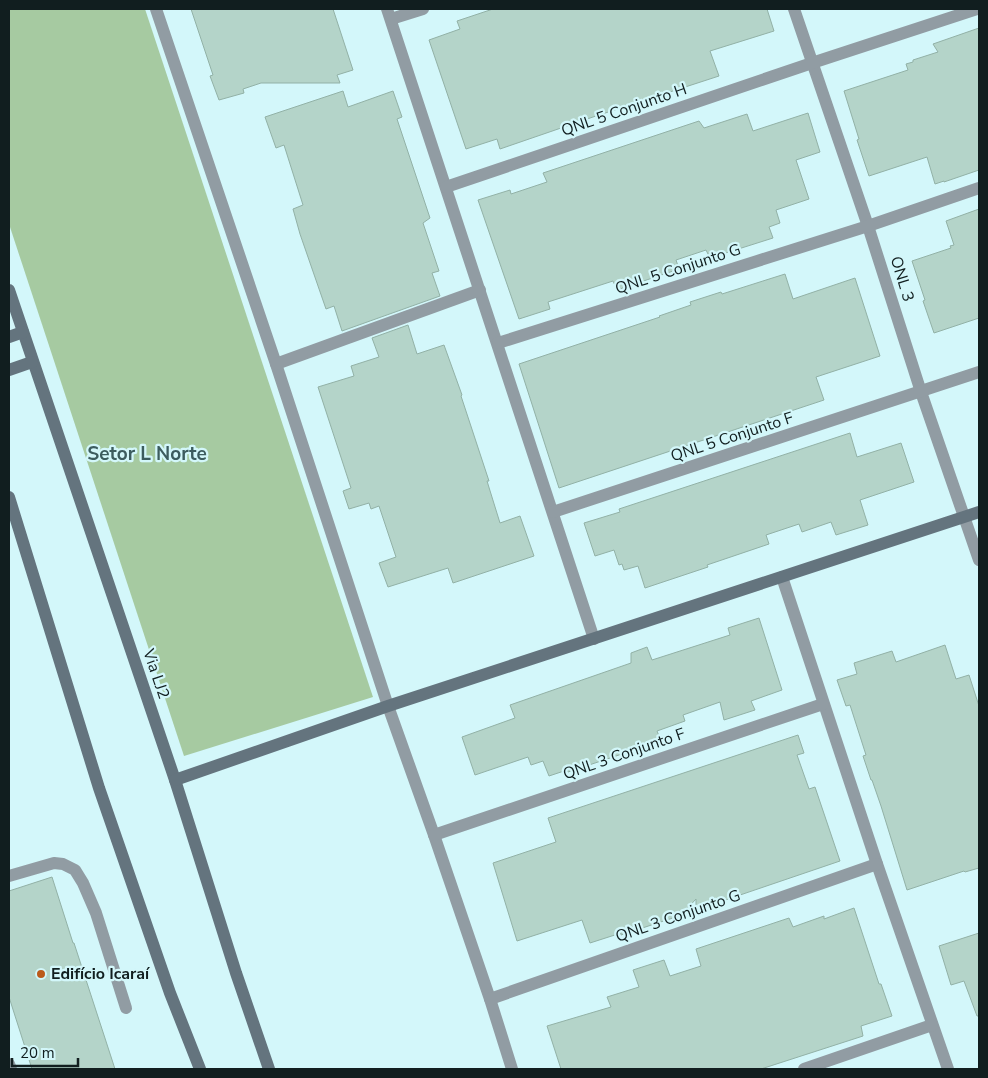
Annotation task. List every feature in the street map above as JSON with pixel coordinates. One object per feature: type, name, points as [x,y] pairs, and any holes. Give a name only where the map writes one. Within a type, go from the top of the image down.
[{"type":"main road","name":"Via LJ2","points":[[9,290],[175,780],[268,1069]]},
{"type":"main road","points":[[9,337],[23,332]]},
{"type":"main road","points":[[9,370],[32,362]]},
{"type":"main road","points":[[9,497],[99,788],[170,993],[200,1069]]},
{"type":"main road","points":[[175,780],[388,706],[979,512]]},
{"type":"street","points":[[156,9],[276,364],[388,706],[434,835],[512,1069]]},
{"type":"street","points":[[423,9],[389,14],[594,638]]},
{"type":"street","name":"ONL 3","points":[[794,9],[868,226],[921,392],[979,560]]},
{"type":"street","name":"QNL 5 Conjunto H","points":[[446,187],[977,9]]},
{"type":"street","name":"QNL 5 Conjunto G","points":[[498,343],[868,226],[979,188]]},
{"type":"street","points":[[276,364],[480,290]]},
{"type":"street","name":"QNL 5 Conjunto F","points":[[553,512],[979,372]]},
{"type":"street","points":[[782,576],[876,864],[948,1069]]},
{"type":"street","name":"QNL 3 Conjunto F","points":[[434,835],[823,704]]},
{"type":"street","points":[[9,876],[54,863],[63,864],[75,870],[83,882],[96,913],[126,1008]]},
{"type":"street","name":"QNL 3 Conjunto G","points":[[490,999],[876,864]]},
{"type":"street","points":[[804,1069],[932,1025]]},
{"type":"street","points":[[9,1064],[11,1069]]},
{"type":"green space","points":[[9,9],[145,9],[373,697],[184,756],[9,224]]},
{"type":"building","points":[[191,9],[333,9],[353,70],[337,75],[340,83],[261,83],[243,89],[244,93],[219,100],[210,76],[213,75]]},
{"type":"building","points":[[493,9],[767,9],[774,31],[710,51],[719,76],[500,149],[497,139],[466,149],[429,40],[460,29],[457,21]]},
{"type":"building","points":[[979,28],[979,170],[935,184],[927,157],[869,176],[844,91],[908,70],[906,64],[938,52],[933,44]]},
{"type":"building","points":[[343,91],[348,107],[393,91],[402,117],[397,119],[430,218],[423,223],[439,271],[432,273],[440,296],[342,331],[334,306],[326,309],[300,234],[293,209],[303,205],[284,145],[276,148],[265,117]]},
{"type":"building","points":[[808,113],[820,152],[796,160],[809,199],[776,210],[780,223],[769,227],[773,238],[710,258],[706,250],[676,260],[679,269],[617,290],[613,281],[548,302],[550,309],[519,319],[478,200],[510,190],[511,194],[547,182],[543,173],[699,121],[704,128],[747,114],[753,131]]},
{"type":"building","points":[[979,209],[979,318],[934,333],[912,261],[951,248],[950,246],[954,245],[946,221]]},
{"type":"building","points":[[785,274],[793,299],[855,278],[880,356],[816,377],[824,400],[559,488],[519,364],[660,317],[691,305],[690,302]]},
{"type":"building","points":[[408,325],[417,354],[444,345],[462,395],[500,523],[520,516],[534,556],[453,583],[448,568],[388,587],[379,563],[396,557],[379,506],[371,509],[369,503],[349,509],[343,491],[351,488],[318,387],[354,376],[351,366],[379,357],[372,338]]},
{"type":"building","points":[[850,433],[857,457],[901,443],[914,482],[860,500],[868,525],[836,535],[831,522],[802,532],[799,524],[766,535],[769,544],[645,588],[638,566],[624,570],[622,564],[619,565],[614,550],[595,556],[584,523],[620,512],[619,509]]},
{"type":"building","points":[[759,618],[782,690],[751,701],[755,710],[724,720],[720,702],[683,715],[685,721],[657,731],[661,741],[568,772],[567,770],[549,776],[543,761],[531,765],[528,757],[475,775],[462,737],[515,718],[510,705],[631,663],[631,653],[647,647],[652,660],[730,635],[728,628]]},
{"type":"building","points":[[945,645],[956,679],[969,675],[979,706],[979,868],[964,871],[907,890],[881,806],[863,756],[866,755],[850,705],[846,706],[837,680],[857,674],[854,663],[892,651],[896,662]]},
{"type":"building","points":[[798,735],[804,753],[797,755],[809,789],[815,787],[840,861],[696,910],[696,899],[683,913],[685,914],[590,943],[582,920],[517,941],[493,863],[556,842],[548,818]]},
{"type":"building","name":"Edifício Icaraí","points":[[52,877],[115,1069],[32,1069],[9,997],[9,891]]},
{"type":"building","points":[[854,908],[879,984],[881,984],[892,1016],[861,1026],[863,1036],[761,1069],[561,1069],[547,1026],[611,1007],[607,997],[639,987],[633,970],[664,960],[670,976],[701,966],[696,949],[789,918],[793,927],[824,916],[824,919]]},
{"type":"building","points":[[979,933],[979,1016],[977,1016],[964,981],[951,985],[939,946]]},
{"type":"place","name":"Edifício Icaraí","points":[[41,974]]},
{"type":"district","name":"Setor L Norte","points":[[147,454]]}]
